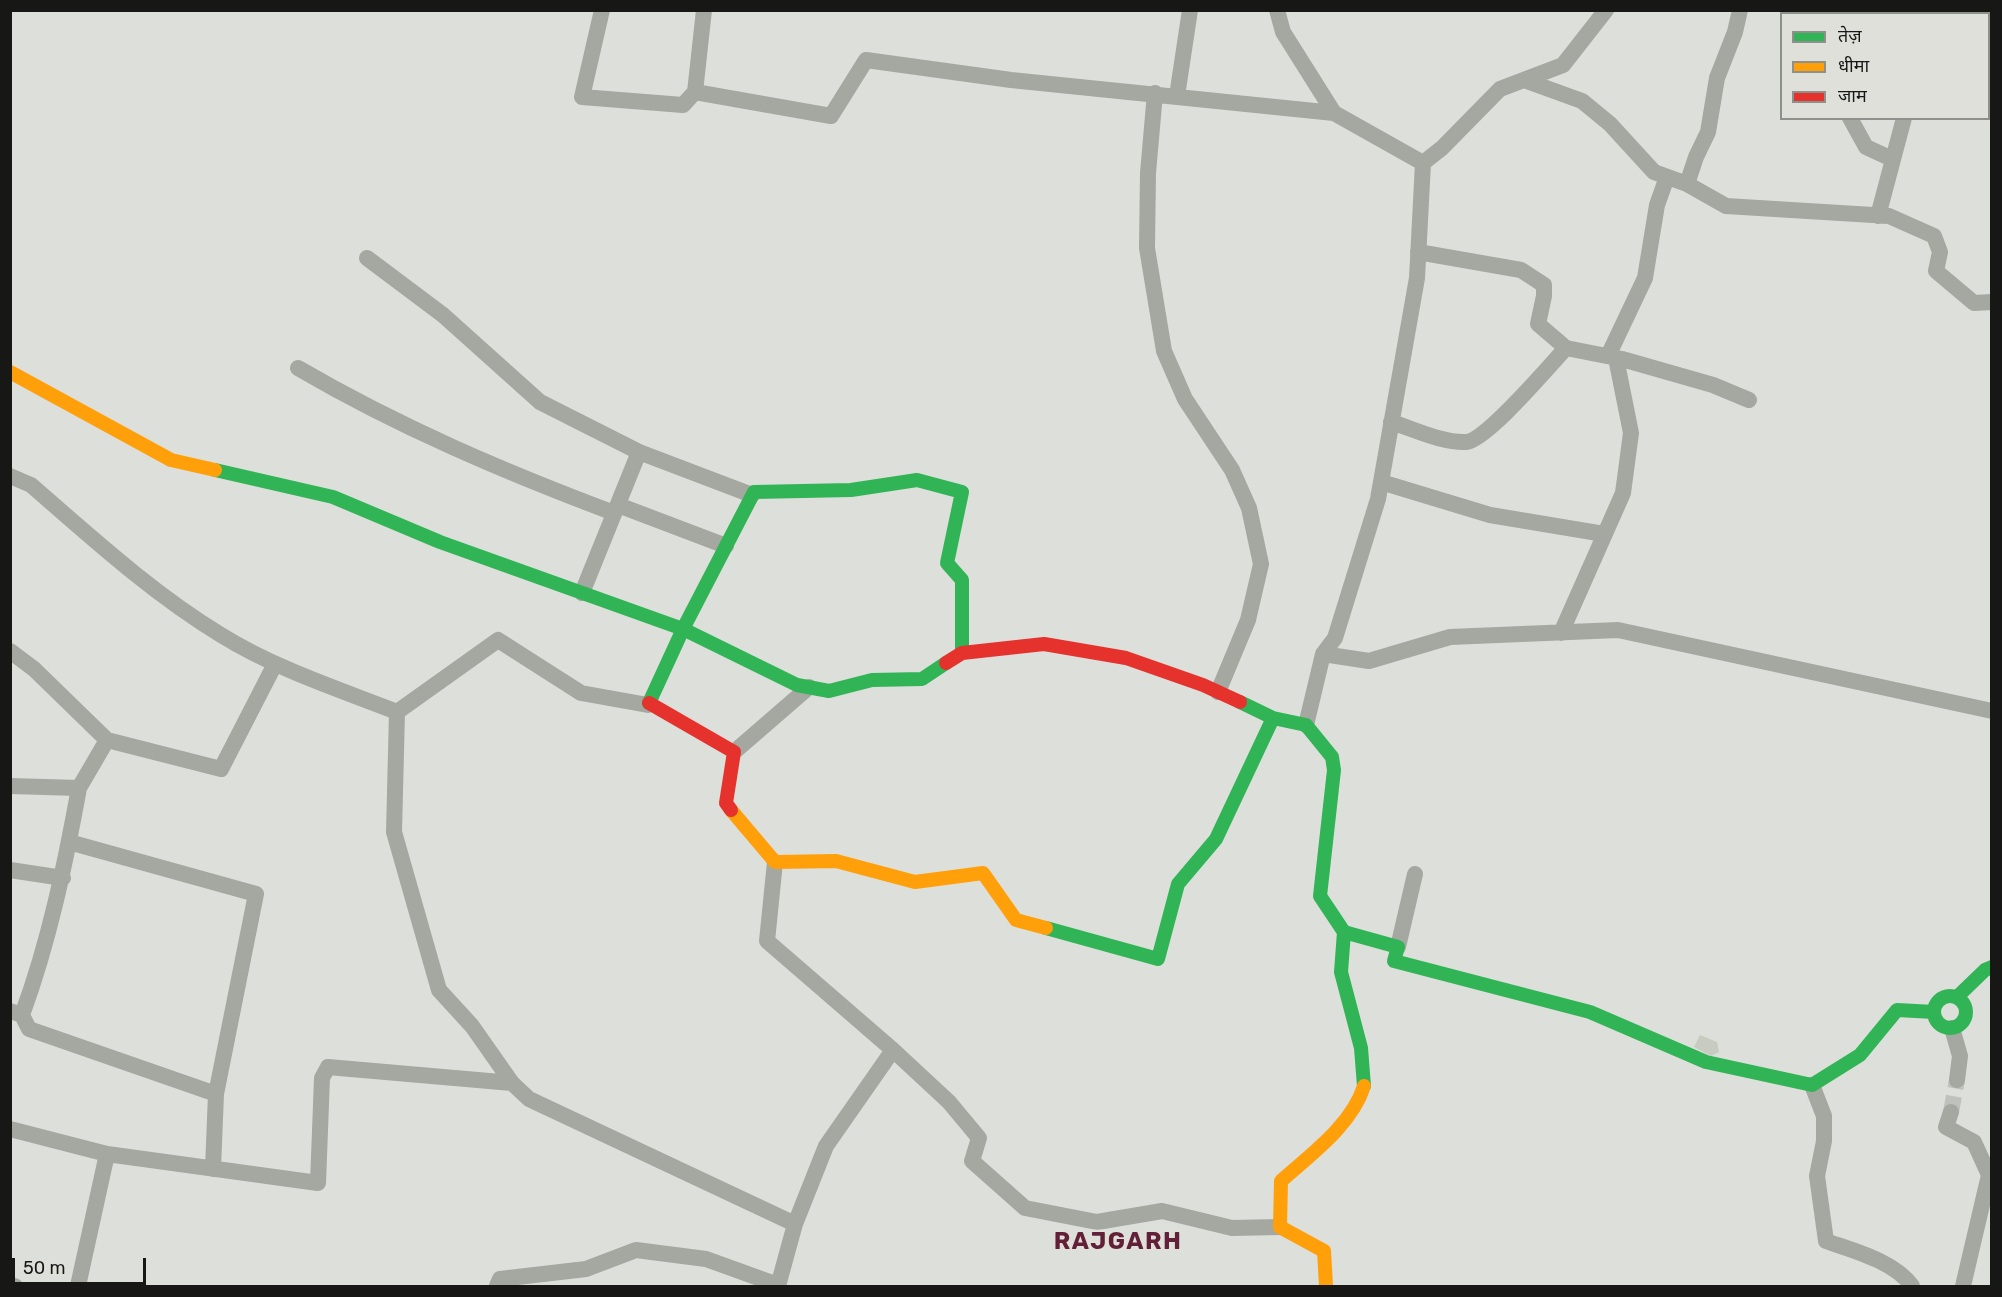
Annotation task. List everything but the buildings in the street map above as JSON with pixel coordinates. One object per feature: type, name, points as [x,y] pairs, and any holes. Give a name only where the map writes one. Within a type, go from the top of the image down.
[{"type":"street","points":[[602,10],[582,97],[683,105],[695,92],[704,10]]},
{"type":"street","points":[[1177,96],[1190,10]]},
{"type":"street","points":[[1277,10],[1283,32],[1334,113]]},
{"type":"street","points":[[1306,725],[1323,654],[1335,638],[1378,499],[1417,278],[1423,163],[1442,148],[1500,89],[1563,65],[1606,10]]},
{"type":"street","points":[[1687,184],[1695,157],[1708,132],[1717,78],[1735,32],[1740,10]]},
{"type":"street","points":[[695,92],[831,116],[866,60],[1011,80],[1334,113],[1423,163]]},
{"type":"street","points":[[1524,80],[1582,102],[1610,124],[1653,172],[1687,184],[1726,206],[1889,216],[1934,236],[1940,252],[1936,271],[1974,303],[1992,302]]},
{"type":"street","points":[[1155,93],[1148,173],[1147,248],[1164,351],[1185,399],[1236,480],[1249,508],[1261,564],[1248,620],[1218,692]]},
{"type":"street","points":[[1852,120],[1866,147],[1892,159]]},
{"type":"street","points":[[1878,216],[1903,120]]},
{"type":"street","points":[[1561,633],[1623,493],[1631,433],[1612,357],[1645,278],[1658,205],[1667,177]]},
{"type":"street","points":[[1418,252],[1521,270],[1544,285],[1538,324],[1566,348],[1612,357],[1713,385],[1749,400]]},
{"type":"street","points":[[367,258],[443,315],[540,402],[639,452],[752,495]]},
{"type":"street","points":[[1391,422],[1450,440],[1469,442],[1489,430],[1566,348]]},
{"type":"street","points":[[298,368],[353,400],[447,447],[616,509],[726,546]]},
{"type":"street","points":[[10,372],[171,460],[333,496],[440,542],[683,629],[797,685],[830,691],[872,680],[922,679],[962,653],[1044,644],[1126,658],[1218,692],[1273,718],[1306,725],[1332,757],[1334,770],[1320,896],[1344,932],[1398,946]]},
{"type":"street","points":[[582,593],[639,452]]},
{"type":"street","points":[[10,476],[31,485],[132,574],[221,635],[275,664],[397,712]]},
{"type":"street","points":[[648,705],[683,629],[754,492],[851,490],[916,480],[962,492],[947,563],[962,580],[962,653]]},
{"type":"street","points":[[1381,482],[1490,515],[1604,534]]},
{"type":"street","points":[[1323,654],[1370,661],[1450,637],[1618,630],[1992,711]]},
{"type":"street","points":[[397,712],[498,640],[581,693],[648,705],[734,752]]},
{"type":"street","points":[[10,651],[34,669],[107,741],[221,769],[275,664]]},
{"type":"street","points":[[809,687],[734,752],[726,803],[775,862],[767,941],[893,1050],[949,1102],[979,1138],[972,1161],[1025,1208],[1097,1222],[1162,1211],[1232,1228],[1281,1227],[1324,1251],[1326,1287]]},
{"type":"street","points":[[397,712],[394,832],[439,990],[472,1026],[512,1083],[529,1099],[795,1224]]},
{"type":"street","points":[[775,862],[836,861],[915,882],[983,873],[1016,920],[1158,959],[1178,884],[1216,839],[1273,718]]},
{"type":"street","points":[[107,741],[79,788],[63,878],[34,983],[16,1013],[29,1029],[216,1094]]},
{"type":"street","points":[[10,786],[79,788]]},
{"type":"street","points":[[69,842],[256,894],[216,1094],[213,1168]]},
{"type":"street","points":[[10,870],[63,878]]},
{"type":"street","points":[[1415,874],[1394,961],[1590,1012],[1706,1062],[1812,1085],[1860,1055],[1897,1010],[1934,1012]]},
{"type":"street","points":[[1281,1227],[1281,1181],[1343,1123],[1364,1087],[1358,1031],[1344,992],[1338,953],[1344,932]]},
{"type":"street","points":[[1952,1028],[1937,1022],[1934,1012],[1941,998],[1957,997],[1985,970],[1992,967]]},
{"type":"street","points":[[1952,1028],[1961,1023],[1966,1014],[1964,1004],[1957,997]]},
{"type":"street","points":[[1952,1028],[1960,1056],[1957,1080]]},
{"type":"street","points":[[497,1287],[500,1279],[586,1269],[636,1250],[706,1259],[778,1286],[795,1224],[825,1146],[893,1050]]},
{"type":"street","points":[[10,1129],[107,1154],[318,1183],[322,1078],[328,1067],[512,1083]]},
{"type":"street","points":[[1812,1085],[1824,1116],[1824,1141],[1817,1176],[1826,1241],[1877,1260],[1901,1274],[1912,1287]]},
{"type":"street","points":[[1951,1112],[1946,1127],[1974,1142],[1989,1175],[1963,1287]]},
{"type":"street","points":[[78,1287],[107,1154]]},
{"type":"street","points":[[10,1285],[15,1287]]},
{"type":"tunnel","points":[[1951,1112],[1957,1080]]},
{"type":"traffic: fast","points":[[215,470],[333,497],[440,542],[683,629],[797,685],[829,691],[872,680],[922,679],[946,663]]},
{"type":"traffic: fast","points":[[649,703],[683,629],[754,492],[851,490],[917,480],[962,492],[947,563],[962,580],[962,653]]},
{"type":"traffic: fast","points":[[1240,702],[1273,718],[1306,725],[1332,757],[1334,770],[1320,896],[1344,932],[1341,972],[1361,1048],[1364,1086]]},
{"type":"traffic: fast","points":[[1046,928],[1158,959],[1178,884],[1216,839],[1273,718]]},
{"type":"traffic: fast","points":[[1344,932],[1398,947],[1394,961],[1590,1012],[1706,1062],[1812,1085],[1860,1055],[1897,1010],[1934,1012]]},
{"type":"traffic: fast","points":[[1957,997],[1985,970],[1992,967]]},
{"type":"traffic: fast","points":[[1950,996],[1961,1001],[1966,1012],[1961,1023],[1950,1028],[1939,1023],[1934,1012],[1939,1001],[1950,996]]},
{"type":"traffic: slow","points":[[10,372],[171,460],[215,470]]},
{"type":"traffic: slow","points":[[731,810],[775,862],[836,861],[915,882],[983,873],[1016,920],[1046,928]]},
{"type":"traffic: slow","points":[[1326,1286],[1324,1251],[1280,1227],[1281,1181],[1317,1150],[1340,1126],[1350,1114],[1364,1086]]},
{"type":"traffic: jam","points":[[946,663],[962,653],[1044,644],[1126,658],[1203,685],[1240,702]]},
{"type":"traffic: jam","points":[[649,703],[734,752],[726,803],[731,810]]},
{"type":"district","name":"RAJGARH","points":[[1118,1242]]}]
